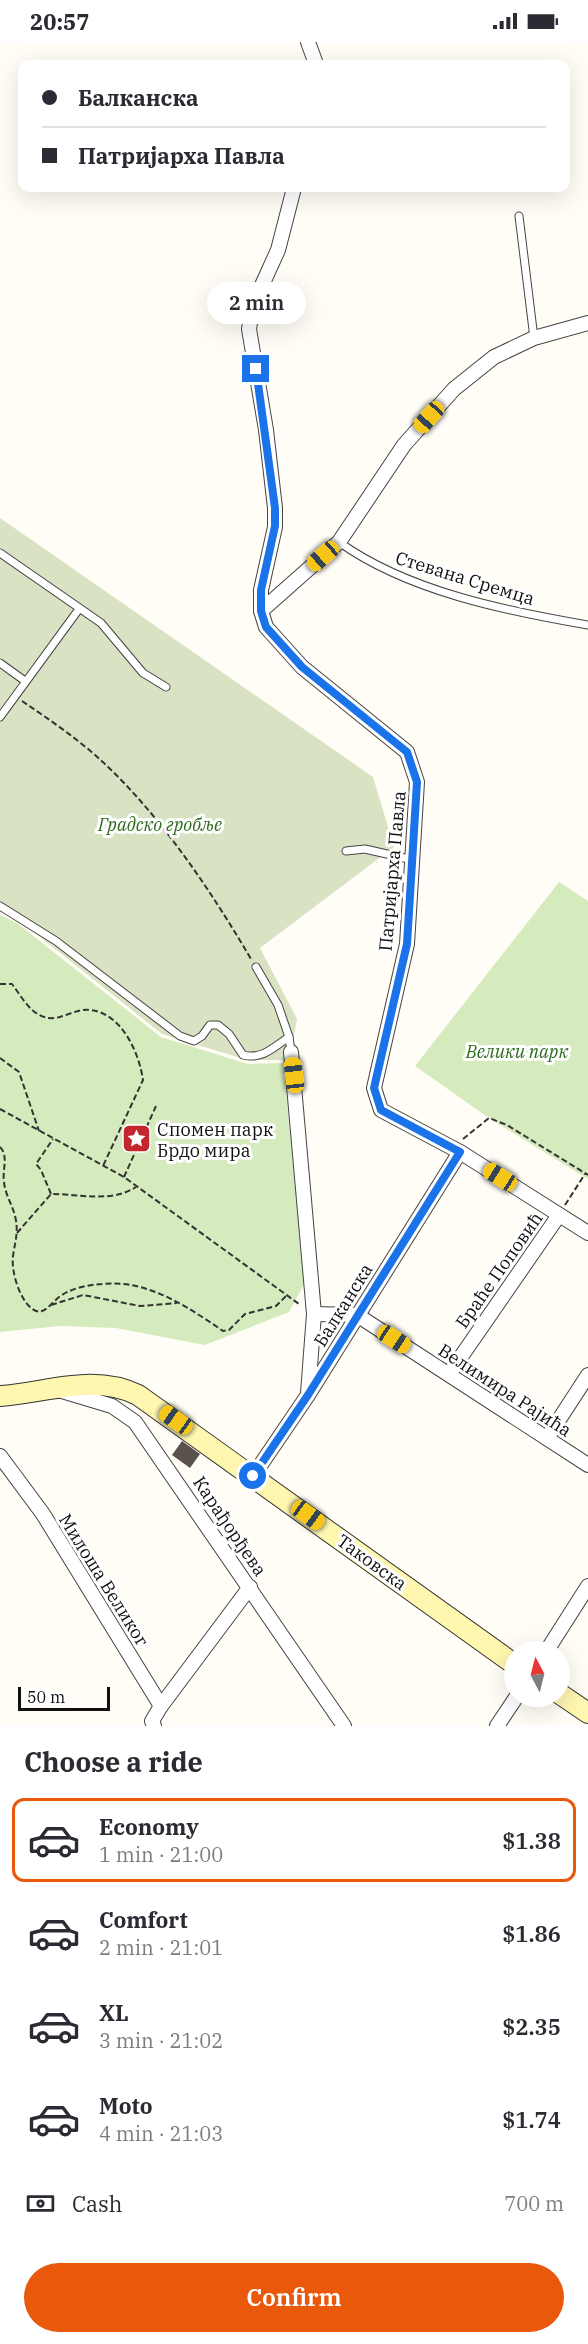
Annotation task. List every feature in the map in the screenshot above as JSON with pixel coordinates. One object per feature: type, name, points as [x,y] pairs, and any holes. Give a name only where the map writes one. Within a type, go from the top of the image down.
[{"type":"street","points":[[308,42],[315,60]]},
{"type":"street","points":[[261,611],[261,590],[275,526],[275,508],[266,430],[249,329],[252,305],[278,250],[293,192]]},
{"type":"street","points":[[261,611],[339,542],[404,445],[454,390],[494,357],[534,338],[588,322]]},
{"type":"street","name":"Патријарха Павла","points":[[261,611],[266,627],[302,667],[407,752],[417,782],[407,944],[374,1088],[381,1110],[456,1150],[588,1233]]},
{"type":"street","points":[[291,1052],[314,1314],[308,1395]]},
{"type":"street","name":"Балканска","points":[[253,1476],[308,1395],[456,1150]]},
{"type":"street","name":"Браће Поповић","points":[[449,1374],[559,1215]]},
{"type":"street","points":[[314,1314],[357,1315]]},
{"type":"street","name":"Велимира Рајића","points":[[357,1315],[588,1465]]},
{"type":"street","points":[[547,1438],[588,1375]]},
{"type":"street","name":"Таковска","points":[[0,1396],[96,1384],[127,1390],[151,1403],[504,1657]]},
{"type":"street","name":"Карађорђева","points":[[54,1389],[112,1406],[135,1422],[344,1726]]},
{"type":"street","name":"Милоша Великог","points":[[0,1456],[43,1514],[160,1707]]},
{"type":"street","points":[[151,1724],[160,1707],[250,1587]]},
{"type":"street","points":[[553,1641],[588,1587]]},
{"type":"street","points":[[570,1701],[588,1713]]},
{"type":"street","points":[[497,1726],[509,1707]]},
{"type":"lane","points":[[519,216],[534,338]]},
{"type":"lane","name":"Стевана Сремца","points":[[339,542],[370,562],[425,586],[537,616],[588,625]]},
{"type":"lane","points":[[0,553],[100,622],[143,673],[166,687]]},
{"type":"lane","points":[[0,717],[80,609]]},
{"type":"lane","points":[[0,663],[25,681]]},
{"type":"lane","points":[[346,851],[374,850],[413,860]]},
{"type":"lane","points":[[0,906],[56,941],[180,1036],[194,1041],[202,1036],[210,1025],[218,1025],[229,1034],[243,1055],[253,1058],[264,1054],[289,1037]]},
{"type":"lane","points":[[256,967],[278,1005],[289,1037],[291,1052]]},
{"type":"path","points":[[15,696],[104,762],[126,785],[162,828],[209,893],[256,967]]},
{"type":"path","points":[[0,984],[12,984],[32,1011],[50,1018],[89,1010],[101,1014],[120,1027],[131,1043],[143,1080],[103,1166]]},
{"type":"path","points":[[0,1058],[19,1072],[39,1131]]},
{"type":"path","points":[[123,1177],[156,1106]]},
{"type":"path","points":[[0,1110],[123,1177],[314,1314]]},
{"type":"path","points":[[456,1150],[489,1119],[507,1125],[587,1174],[559,1215]]},
{"type":"path","points":[[51,1194],[36,1164],[53,1139]]},
{"type":"path","points":[[0,1147],[3,1150],[5,1162],[3,1180],[15,1216],[18,1241],[13,1258],[20,1292],[29,1307],[37,1312],[44,1311],[61,1295],[78,1288],[123,1282],[138,1286],[201,1314],[223,1331],[229,1330],[245,1314],[276,1306],[287,1295]]},
{"type":"path","points":[[51,1194],[107,1197],[125,1194],[136,1187]]},
{"type":"path","points":[[17,1233],[51,1194]]},
{"type":"path","points":[[48,1306],[83,1295],[140,1306],[178,1303]]},
{"type":"green space","name":"Градско гробље","points":[[0,518],[373,777],[394,847],[260,948],[297,1019],[291,1052],[282,1060],[247,1060],[162,1034],[20,921],[0,911]]},
{"type":"green space","name":"Велики парк","points":[[559,882],[588,901],[588,1179],[489,1118],[415,1066]]},
{"type":"green space","name":"Спомен парк Брдо мира","points":[[0,915],[17,923],[161,1037],[248,1064],[283,1063],[305,1283],[289,1312],[205,1345],[116,1328],[60,1326],[0,1332]]},
{"type":"building","points":[[182,1441],[200,1454],[190,1468],[172,1455]]},
{"type":"place","name":"Спомен парк Брдо мира","points":[[136,1139]]},
{"type":"route","points":[[253,1476],[308,1395],[460,1152],[381,1110],[374,1088],[407,944],[417,782],[407,752],[302,667],[266,627],[261,611],[261,590],[273,541],[275,508],[256,369]]}]
